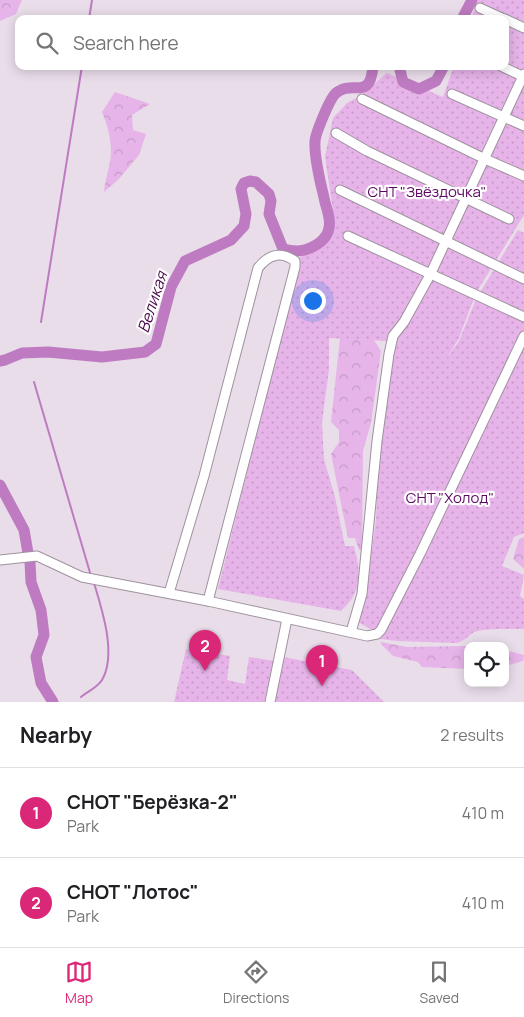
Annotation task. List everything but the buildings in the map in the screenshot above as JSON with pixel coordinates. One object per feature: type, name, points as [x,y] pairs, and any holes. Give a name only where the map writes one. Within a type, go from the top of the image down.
[{"type":"street","points":[[480,8],[496,15]]},
{"type":"street","points":[[509,21],[524,28]]},
{"type":"street","points":[[351,632],[362,594],[372,486],[388,354],[393,336],[404,322],[430,275],[524,76],[509,69]]},
{"type":"street","points":[[452,94],[524,126]]},
{"type":"street","points":[[362,99],[524,176]]},
{"type":"street","points":[[336,133],[366,151],[509,219]]},
{"type":"street","points":[[340,190],[524,278]]},
{"type":"street","points":[[348,236],[524,317]]},
{"type":"street","points":[[169,593],[204,476],[258,268],[269,258],[276,255],[286,255],[295,260],[295,267],[208,601]]},
{"type":"street","points":[[0,560],[37,556],[82,577],[116,585],[169,593],[372,636],[381,630],[420,554],[524,336]]},
{"type":"street","points":[[270,702],[287,619]]},
{"type":"green space","points":[[0,0],[22,0],[16,14],[0,21]]},
{"type":"green space","name":"СНТ \"Звёздочка\"","points":[[478,0],[524,0],[524,215],[476,293],[459,338],[447,358],[459,341],[476,299],[518,230],[524,233],[524,533],[514,537],[502,566],[524,575],[520,596],[524,599],[524,628],[478,631],[457,643],[380,639],[376,632],[358,622],[366,594],[376,519],[378,468],[392,343],[329,338],[329,369],[322,423],[324,459],[335,497],[345,546],[354,546],[358,564],[357,588],[348,604],[341,611],[218,589],[299,258],[327,241],[335,224],[325,157],[333,118],[347,103],[360,96],[387,73],[443,97],[453,70],[509,70],[509,15],[472,15]]},
{"type":"green space","points":[[115,92],[150,104],[132,115],[133,130],[146,134],[139,155],[118,180],[104,192],[111,151],[106,121],[102,112]]},
{"type":"green space","points":[[340,338],[374,340],[381,351],[371,423],[363,451],[362,550],[359,550],[355,538],[348,538],[331,454],[339,442],[339,430],[331,422]]},
{"type":"green space","points":[[524,537],[524,569],[513,559],[519,539]]},
{"type":"green space","points":[[381,642],[407,647],[464,646],[464,669],[422,667],[418,662],[393,656]]},
{"type":"green space","points":[[186,649],[230,656],[227,680],[245,684],[249,657],[274,661],[266,702],[174,702]]},
{"type":"green space","points":[[509,651],[524,655],[523,661],[509,665]]},
{"type":"green space","points":[[283,657],[352,670],[384,702],[273,702]]},
{"type":"waterway","points":[[90,15],[92,0]]},
{"type":"waterway","name":"Великая","points":[[464,15],[472,0]]},
{"type":"waterway","points":[[41,322],[81,70]]},
{"type":"waterway","name":"Великая","points":[[0,361],[22,353],[48,352],[102,357],[145,352],[156,344],[171,287],[185,261],[231,240],[244,226],[246,214],[241,189],[244,183],[256,182],[269,194],[271,201],[269,214],[283,249],[304,250],[320,242],[327,233],[330,221],[318,172],[315,142],[317,132],[333,96],[342,89],[364,87],[371,77],[372,70]]},
{"type":"waterway","name":"Великая","points":[[400,70],[403,82],[419,89],[436,81],[442,70]]},
{"type":"waterway","points":[[34,382],[91,576]]},
{"type":"waterway","name":"Великая","points":[[0,485],[24,530],[28,553]]},
{"type":"waterway","name":"Великая","points":[[30,562],[31,582],[41,610],[44,635],[36,657],[41,683],[53,702]]},
{"type":"waterway","points":[[81,697],[100,683],[108,658],[107,632],[94,583]]},
{"type":"place","name":"СНОТ \"Лотос\"","points":[[205,671]]},
{"type":"place","name":"СНОТ \"Берёзка-2\"","points":[[322,686]]},
{"type":"park label","name":"СНТ \"Холод\"","points":[[450,498]]}]
